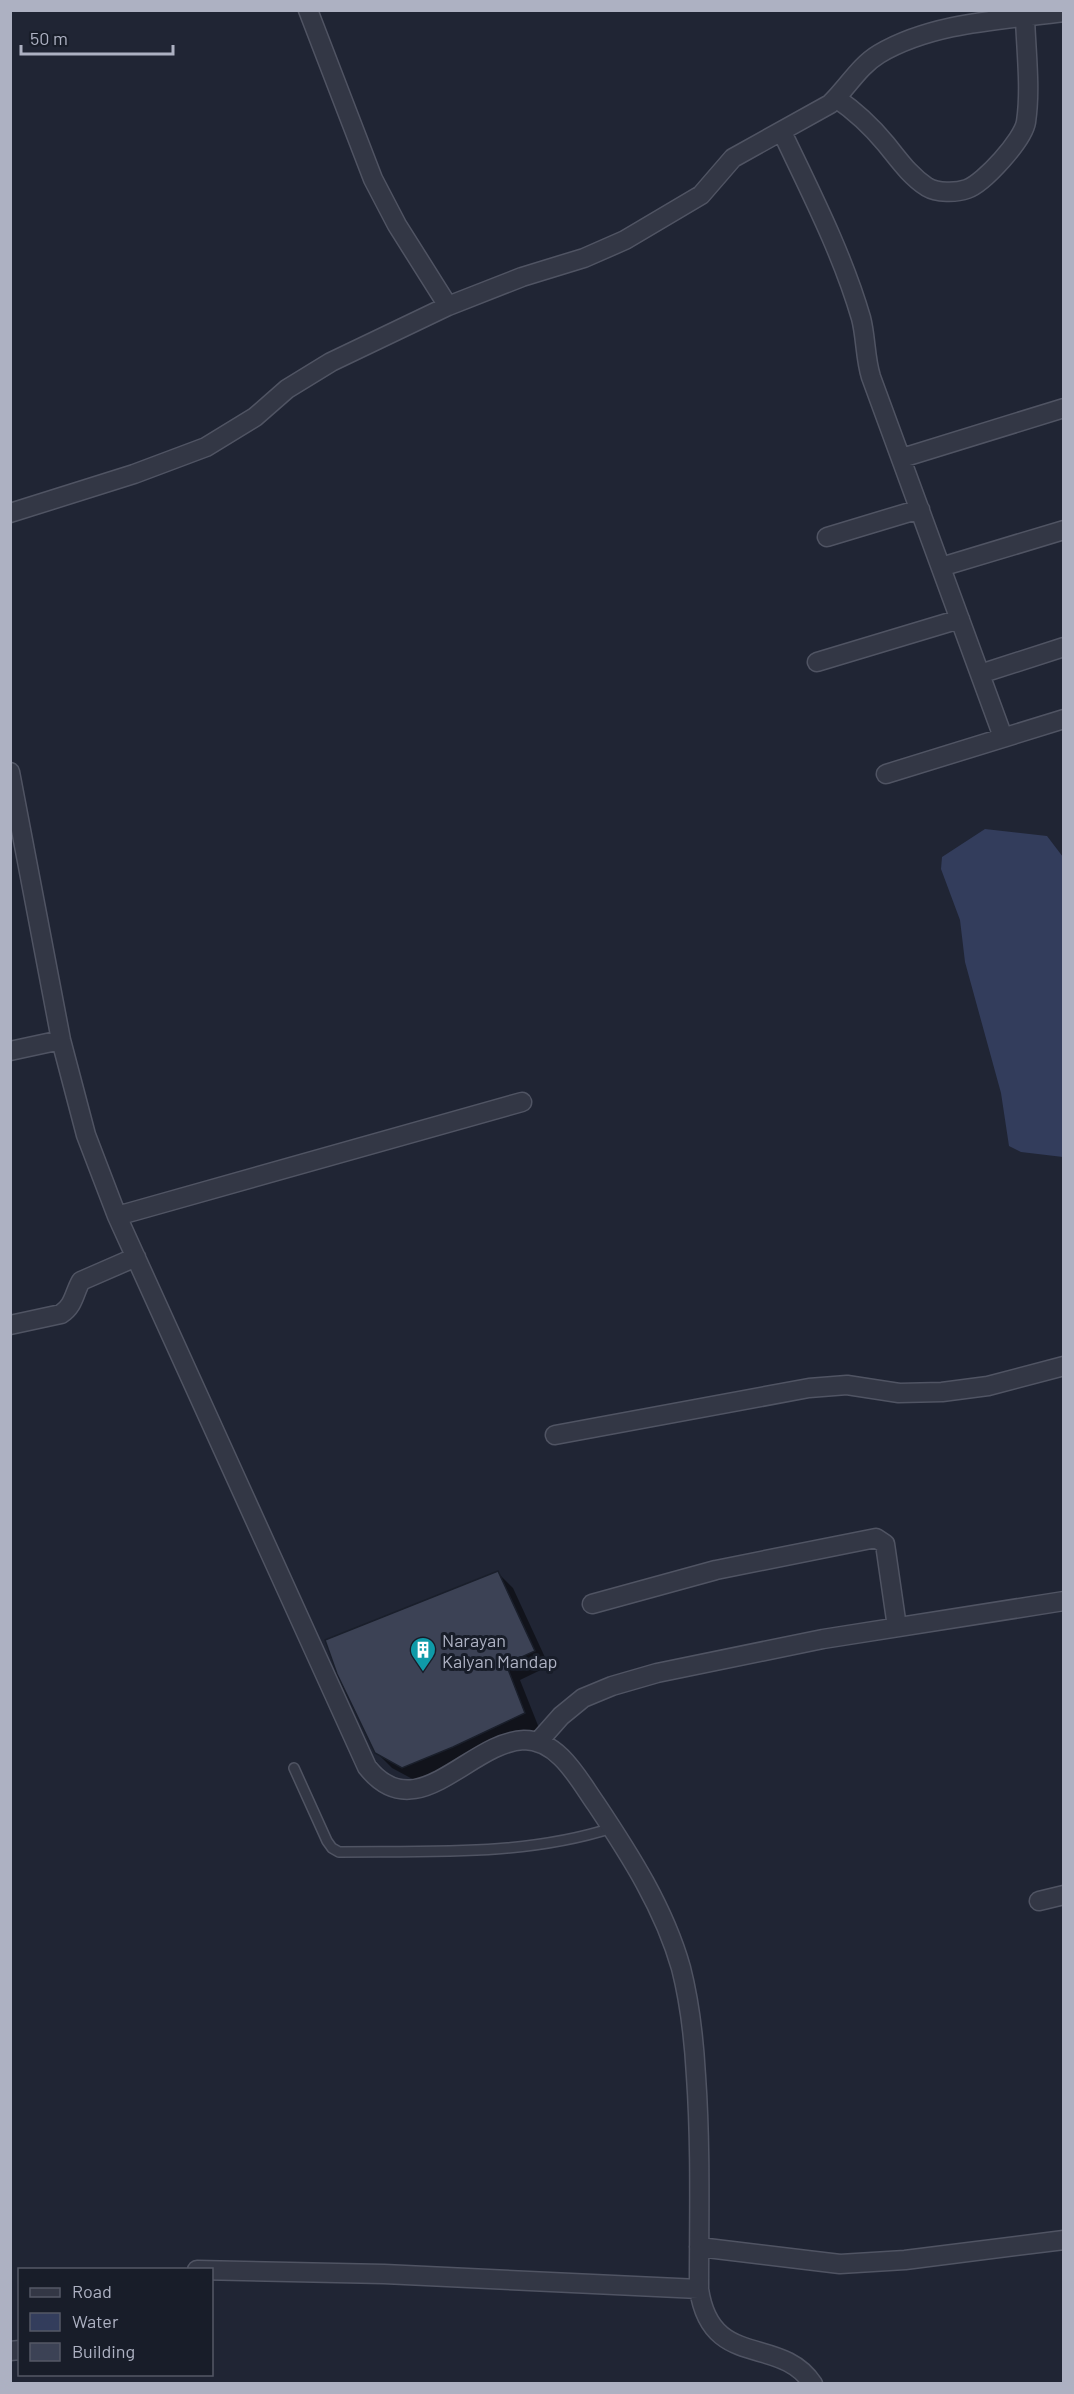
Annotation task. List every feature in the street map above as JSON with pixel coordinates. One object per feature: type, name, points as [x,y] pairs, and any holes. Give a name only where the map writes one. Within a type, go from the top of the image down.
[{"type":"street","points":[[309,10],[373,179],[397,225],[448,306]]},
{"type":"street","points":[[10,513],[134,474],[206,447],[255,417],[287,389],[331,362],[448,306],[522,277],[584,258],[625,240],[701,195],[733,158],[817,113],[836,98],[860,70],[878,55],[909,40],[940,30],[1055,12]]},
{"type":"street","points":[[836,98],[864,121],[912,177],[930,189],[949,192],[968,189],[980,182],[1018,141],[1026,125],[1028,104],[1025,17]]},
{"type":"street","points":[[782,132],[831,233],[862,322],[865,357],[871,377],[1003,737]]},
{"type":"street","points":[[902,458],[1064,408]]},
{"type":"street","points":[[827,537],[920,508]]},
{"type":"street","points":[[941,567],[1064,530]]},
{"type":"street","points":[[817,663],[960,619]]},
{"type":"street","points":[[980,674],[1064,647]]},
{"type":"street","points":[[886,774],[1064,719]]},
{"type":"street","points":[[10,772],[61,1040],[86,1135],[117,1216],[367,1767],[378,1780],[394,1788],[409,1790],[425,1787],[498,1748],[525,1740],[538,1742],[556,1752],[571,1768],[634,1861],[662,1918],[680,1967],[689,2005],[700,2132],[699,2289],[702,2308],[707,2320],[717,2332],[733,2343],[796,2366],[813,2384]]},
{"type":"street","points":[[10,1051],[61,1040]]},
{"type":"street","points":[[117,1216],[522,1102]]},
{"type":"street","points":[[10,1325],[61,1314],[72,1303],[81,1281],[136,1257]]},
{"type":"street","points":[[555,1435],[809,1388],[848,1385],[899,1393],[942,1392],[988,1386],[1064,1366]]},
{"type":"street","points":[[592,1604],[716,1570],[876,1538],[881,1539],[885,1544],[897,1627]]},
{"type":"street","points":[[538,1742],[561,1716],[583,1698],[612,1686],[657,1673],[714,1660],[897,1627],[1064,1601]]},
{"type":"street","points":[[1039,1901],[1064,1895]]},
{"type":"street","points":[[699,2247],[840,2264],[905,2260],[1064,2241]]},
{"type":"street","points":[[213,2270],[384,2274],[699,2289]]},
{"type":"lane","points":[[294,1768],[327,1841],[339,1852],[494,1850],[558,1842],[612,1828]]},
{"type":"water","points":[[985,829],[1047,836],[1063,857],[1063,1157],[1021,1152],[1009,1146],[1001,1093],[965,962],[960,920],[941,869],[942,857]]},
{"type":"building","name":"Narayan Kalyan Mandap","points":[[498,1571],[535,1651],[506,1664],[525,1713],[402,1768],[375,1753],[337,1674],[325,1640]]},
{"type":"place","name":"Narayan Kalyan Mandap","points":[[423,1673]]}]
